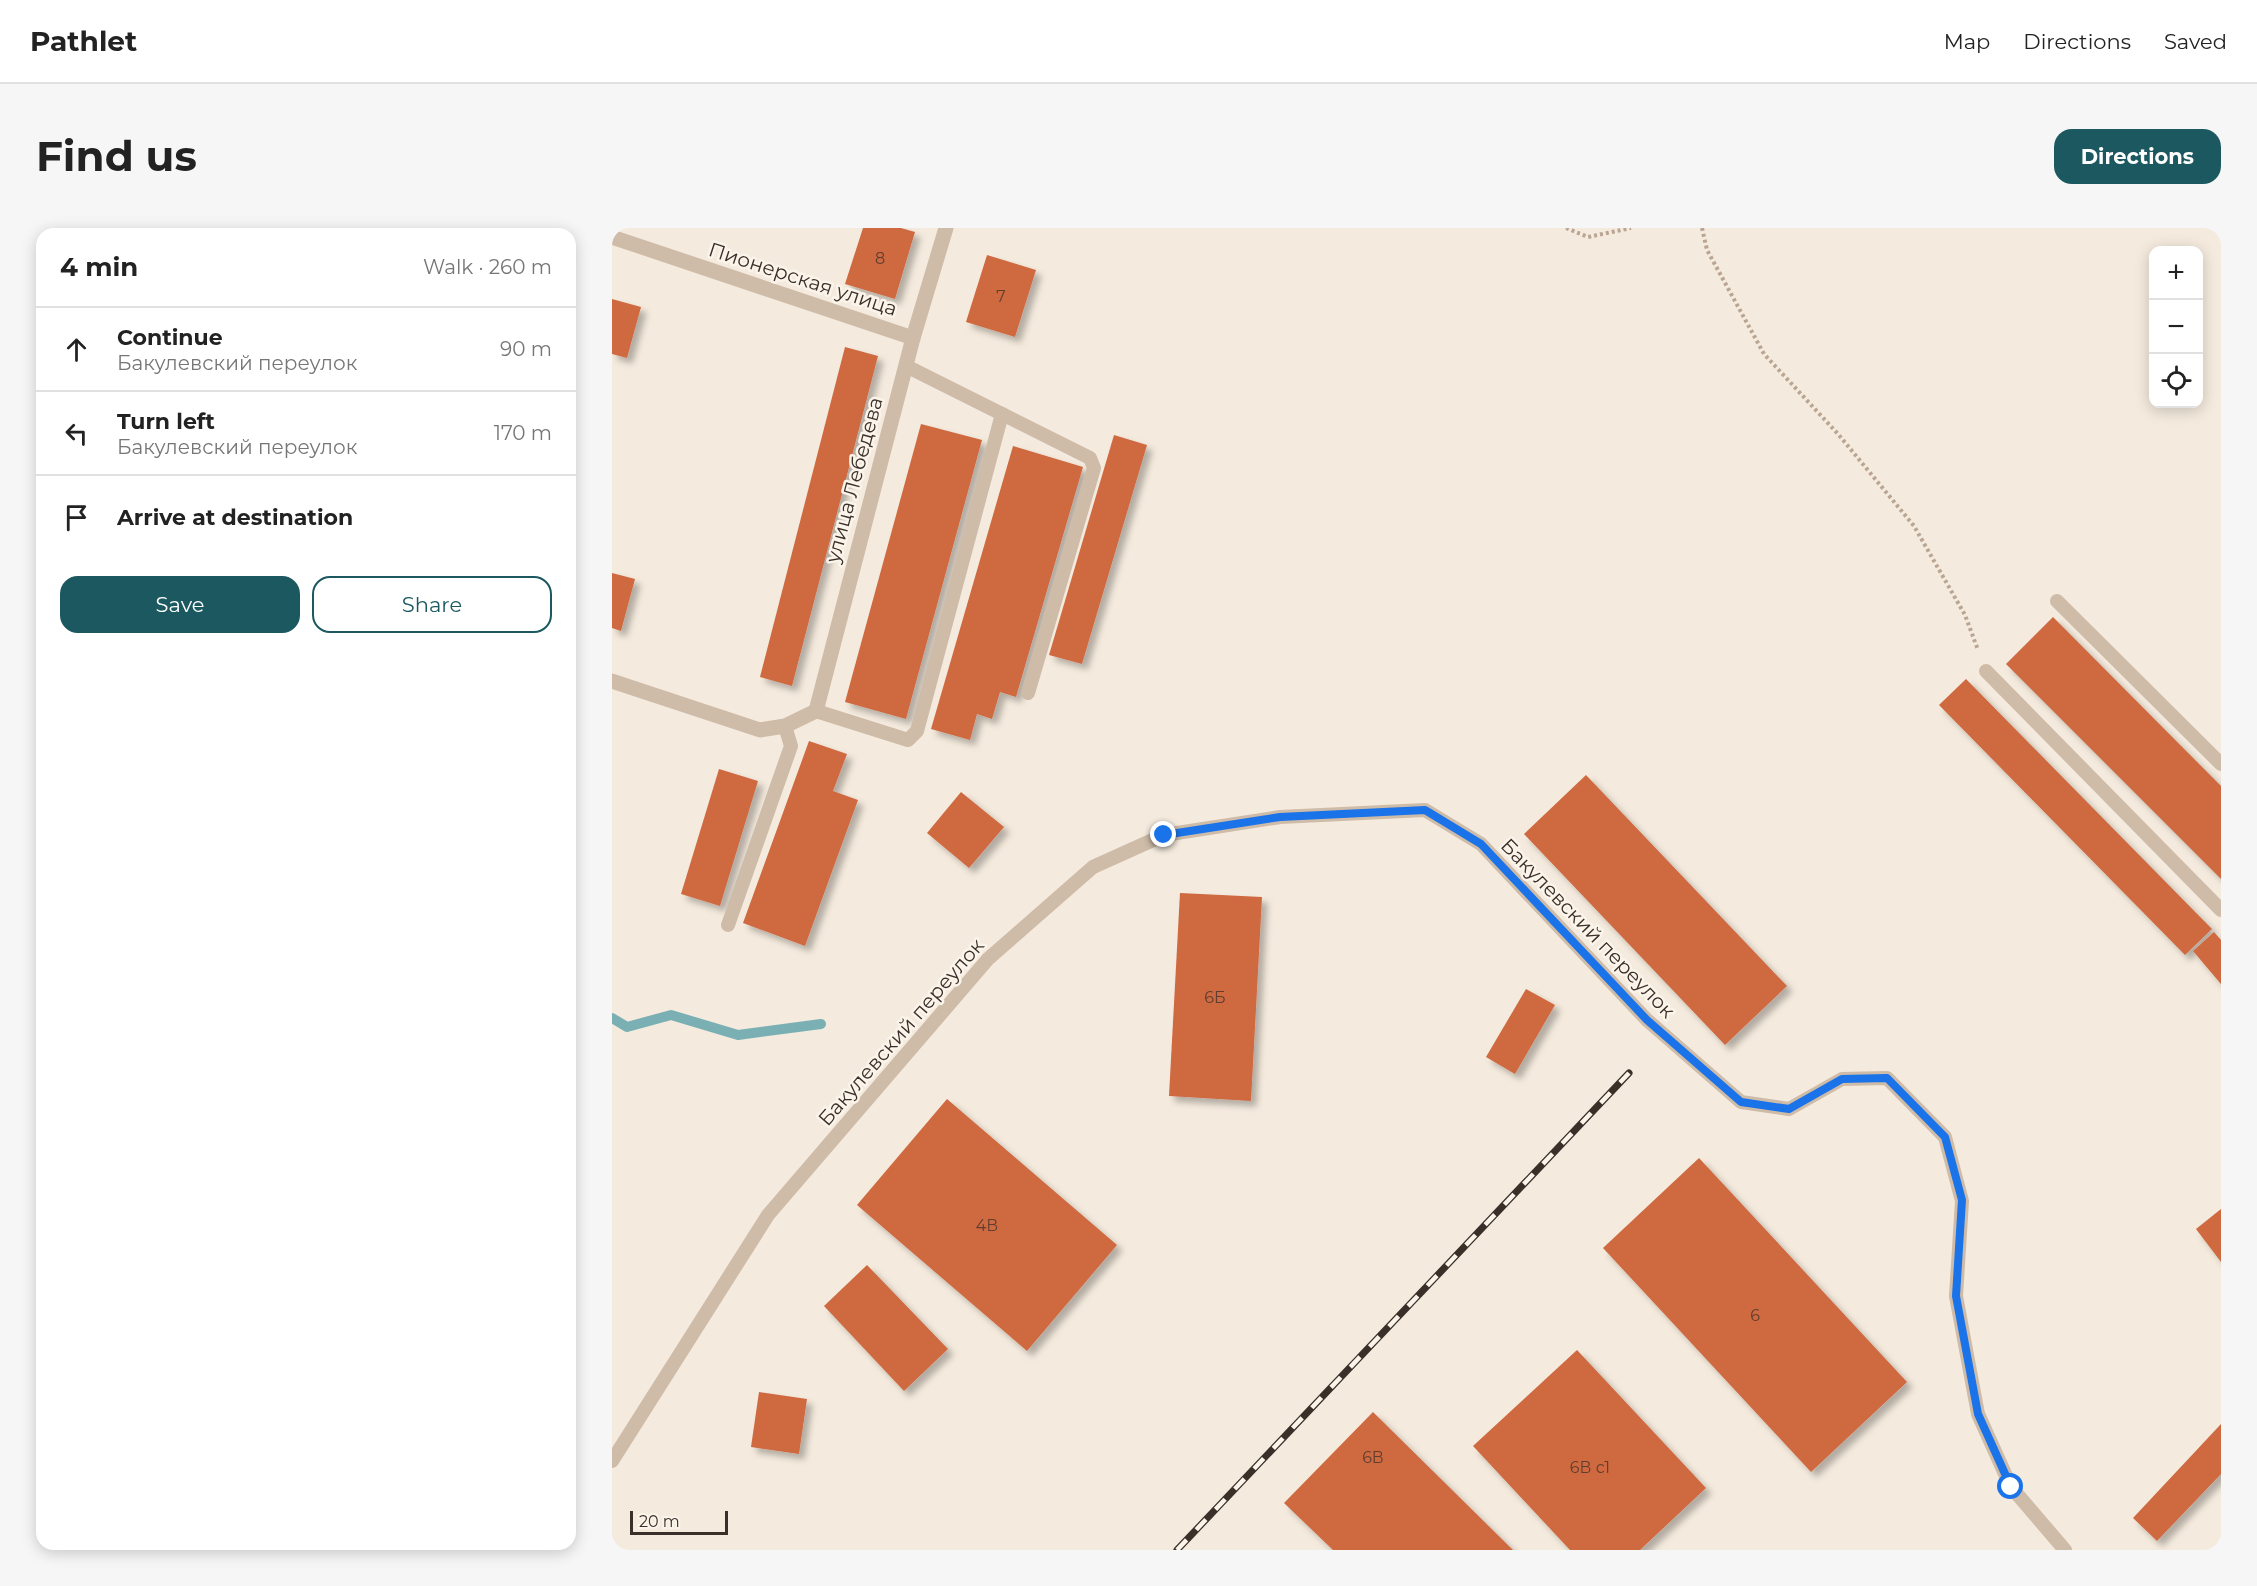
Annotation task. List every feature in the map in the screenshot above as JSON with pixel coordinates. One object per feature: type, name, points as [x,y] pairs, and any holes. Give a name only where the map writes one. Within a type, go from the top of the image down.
[{"type":"street","name":"улица Лебедева","points":[[816,711],[913,338],[946,228]]},
{"type":"street","name":"Пионерская улица","points":[[612,237],[913,338]]},
{"type":"street","points":[[612,681],[760,730],[785,726],[816,711]]},
{"type":"lane","points":[[906,366],[1090,458],[1094,468],[1028,693]]},
{"type":"lane","points":[[816,711],[908,740],[917,730],[1002,414]]},
{"type":"lane","points":[[2057,601],[2221,764]]},
{"type":"lane","points":[[1986,671],[2221,910]]},
{"type":"lane","points":[[728,925],[791,746],[785,726]]},
{"type":"lane","name":"Бакулевский переулок","points":[[612,1461],[768,1215],[987,959],[1093,867],[1164,835],[1280,817],[1425,810],[1481,844],[1647,1020],[1741,1102],[1789,1109],[1842,1079],[1887,1078],[1945,1137],[1962,1200],[1956,1296],[1978,1414],[2011,1487],[2065,1550]]},
{"type":"path","points":[[1566,228],[1588,237],[1631,228]]},
{"type":"path","points":[[1702,228],[1707,250],[1764,354],[1838,434],[1914,526],[1965,615],[1986,671]]},
{"type":"building","points":[[863,228],[901,228],[915,232],[895,299],[845,284]]},
{"type":"building","points":[[987,255],[1036,270],[1015,337],[966,322]]},
{"type":"building","points":[[612,299],[641,307],[627,358],[612,354]]},
{"type":"building","points":[[845,347],[878,356],[792,686],[760,677]]},
{"type":"building","points":[[921,424],[982,440],[906,719],[845,702]]},
{"type":"building","points":[[1114,435],[1147,445],[1082,664],[1049,655]]},
{"type":"building","points":[[1013,446],[1083,467],[1016,697],[1000,692],[992,719],[977,714],[970,740],[931,729]]},
{"type":"building","points":[[612,573],[635,579],[621,631],[612,628]]},
{"type":"building","points":[[2053,617],[2221,786],[2221,879],[2006,664]]},
{"type":"building","points":[[1966,679],[2212,929],[2185,955],[1939,705]]},
{"type":"building","points":[[809,741],[847,754],[833,791],[858,800],[805,946],[743,923]]},
{"type":"building","points":[[719,769],[758,781],[720,906],[681,894]]},
{"type":"building","points":[[1586,775],[1787,986],[1725,1045],[1524,834]]},
{"type":"building","points":[[961,792],[1004,827],[969,868],[927,833]]},
{"type":"building","points":[[1180,893],[1262,897],[1251,1101],[1169,1096]]},
{"type":"building","points":[[2214,932],[2221,940],[2221,984],[2193,951]]},
{"type":"building","points":[[1526,989],[1555,1005],[1515,1074],[1486,1057]]},
{"type":"building","points":[[947,1099],[1117,1245],[1027,1351],[857,1205]]},
{"type":"building","points":[[1699,1158],[1907,1382],[1811,1472],[1603,1248]]},
{"type":"building","points":[[2221,1209],[2221,1262],[2196,1229]]},
{"type":"building","points":[[867,1265],[948,1349],[904,1391],[824,1306]]},
{"type":"building","points":[[1577,1350],[1706,1488],[1640,1550],[1570,1550],[1473,1446]]},
{"type":"building","points":[[759,1392],[807,1399],[799,1454],[751,1447]]},
{"type":"building","points":[[1373,1412],[1513,1550],[1333,1550],[1284,1503]]},
{"type":"building","points":[[2221,1424],[2221,1474],[2157,1541],[2133,1518]]},
{"type":"waterway","points":[[612,1018],[627,1027],[671,1015],[738,1035],[821,1024]]},
{"type":"railway","points":[[1177,1550],[1629,1073]]},
{"type":"route","points":[[1164,835],[1280,817],[1425,810],[1481,844],[1647,1020],[1741,1102],[1789,1109],[1842,1079],[1887,1078],[1945,1137],[1962,1200],[1956,1296],[1978,1414],[2011,1487]]}]
